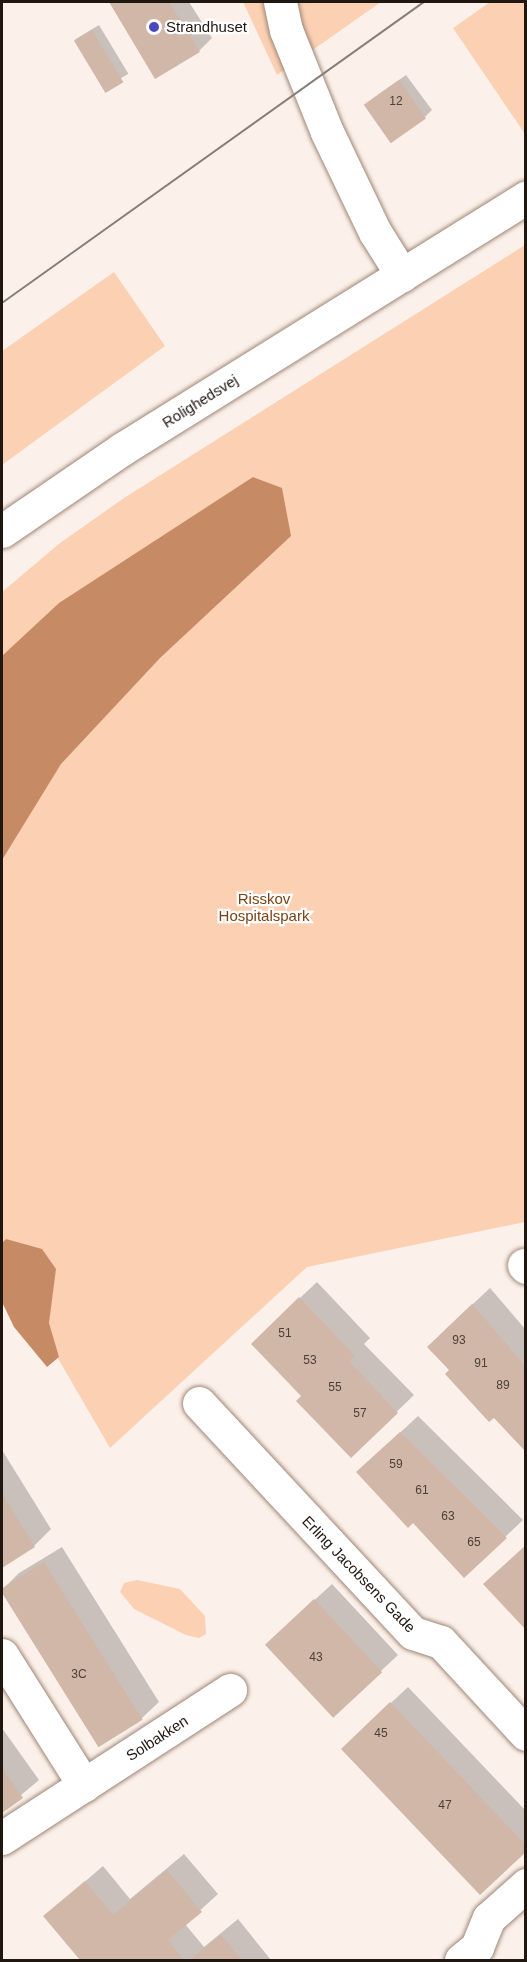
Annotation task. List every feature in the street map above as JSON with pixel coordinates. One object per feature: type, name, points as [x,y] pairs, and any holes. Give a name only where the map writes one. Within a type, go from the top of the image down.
[{"type":"street","points":[[280,2],[286,30],[327,132],[375,232],[402,275]]},
{"type":"street","name":"Rolighedsvej","points":[[2,531],[122,449],[525,198]]},
{"type":"street","name":"Erling Jacobsens Gade","points":[[200,1402],[412,1633],[441,1642],[525,1734]]},
{"type":"street","points":[[2,1655],[84,1785]]},
{"type":"street","name":"Solbakken","points":[[2,1838],[230,1690]]},
{"type":"street","points":[[461,1960],[477,1947],[489,1918],[525,1885]]},
{"type":"green space","points":[[243,2],[381,2],[277,75]]},
{"type":"green space","points":[[490,2],[525,2],[525,134],[453,28]]},
{"type":"green space","name":"Risskov Hospitalspark","points":[[525,245],[525,1222],[307,1267],[110,1448],[2,1262],[2,592],[60,543],[124,498]]},
{"type":"green space","points":[[114,272],[165,346],[2,465],[2,351]]},
{"type":"green space","points":[[137,1580],[180,1589],[205,1616],[206,1634],[199,1638],[186,1635],[134,1609],[120,1592],[124,1583]]},
{"type":"shaded area","points":[[253,477],[282,488],[291,536],[160,658],[61,764],[2,860],[2,656],[59,603]]},
{"type":"shaded area","points":[[6,1239],[42,1249],[56,1269],[49,1323],[59,1357],[47,1367],[14,1327],[2,1302],[2,1243]]},
{"type":"building","name":"Strandhuset","points":[[109,2],[169,2],[200,52],[155,79]]},
{"type":"building","points":[[92,30],[123,82],[105,93],[74,41]]},
{"type":"building","points":[[399,80],[426,119],[391,143],[364,105]]},
{"type":"building","points":[[299,1297],[355,1356],[349,1361],[398,1413],[351,1458],[296,1401],[301,1396],[251,1344]]},
{"type":"building","points":[[472,1304],[526,1367],[526,1452],[494,1418],[489,1422],[445,1374],[449,1370],[427,1347]]},
{"type":"building","points":[[400,1432],[507,1538],[464,1578],[413,1523],[408,1528],[356,1472]]},
{"type":"building","points":[[2,1493],[35,1547],[2,1568]]},
{"type":"building","points":[[526,1545],[526,1630],[483,1584]]},
{"type":"building","points":[[44,1562],[143,1720],[98,1747],[2,1593],[2,1588]]},
{"type":"building","points":[[314,1599],[382,1672],[333,1718],[265,1645]]},
{"type":"building","points":[[390,1702],[526,1845],[526,1852],[480,1895],[341,1749]]},
{"type":"building","points":[[2,1768],[23,1798],[2,1813]]},
{"type":"building","points":[[167,1870],[202,1912],[168,1940],[184,1960],[80,1960],[43,1916],[85,1881],[113,1915]]},
{"type":"building","points":[[221,1935],[242,1960],[189,1960]]},
{"type":"tram line","points":[[2,303],[424,2]]},
{"type":"place","name":"Strandhuset","points":[[154,27]]}]
